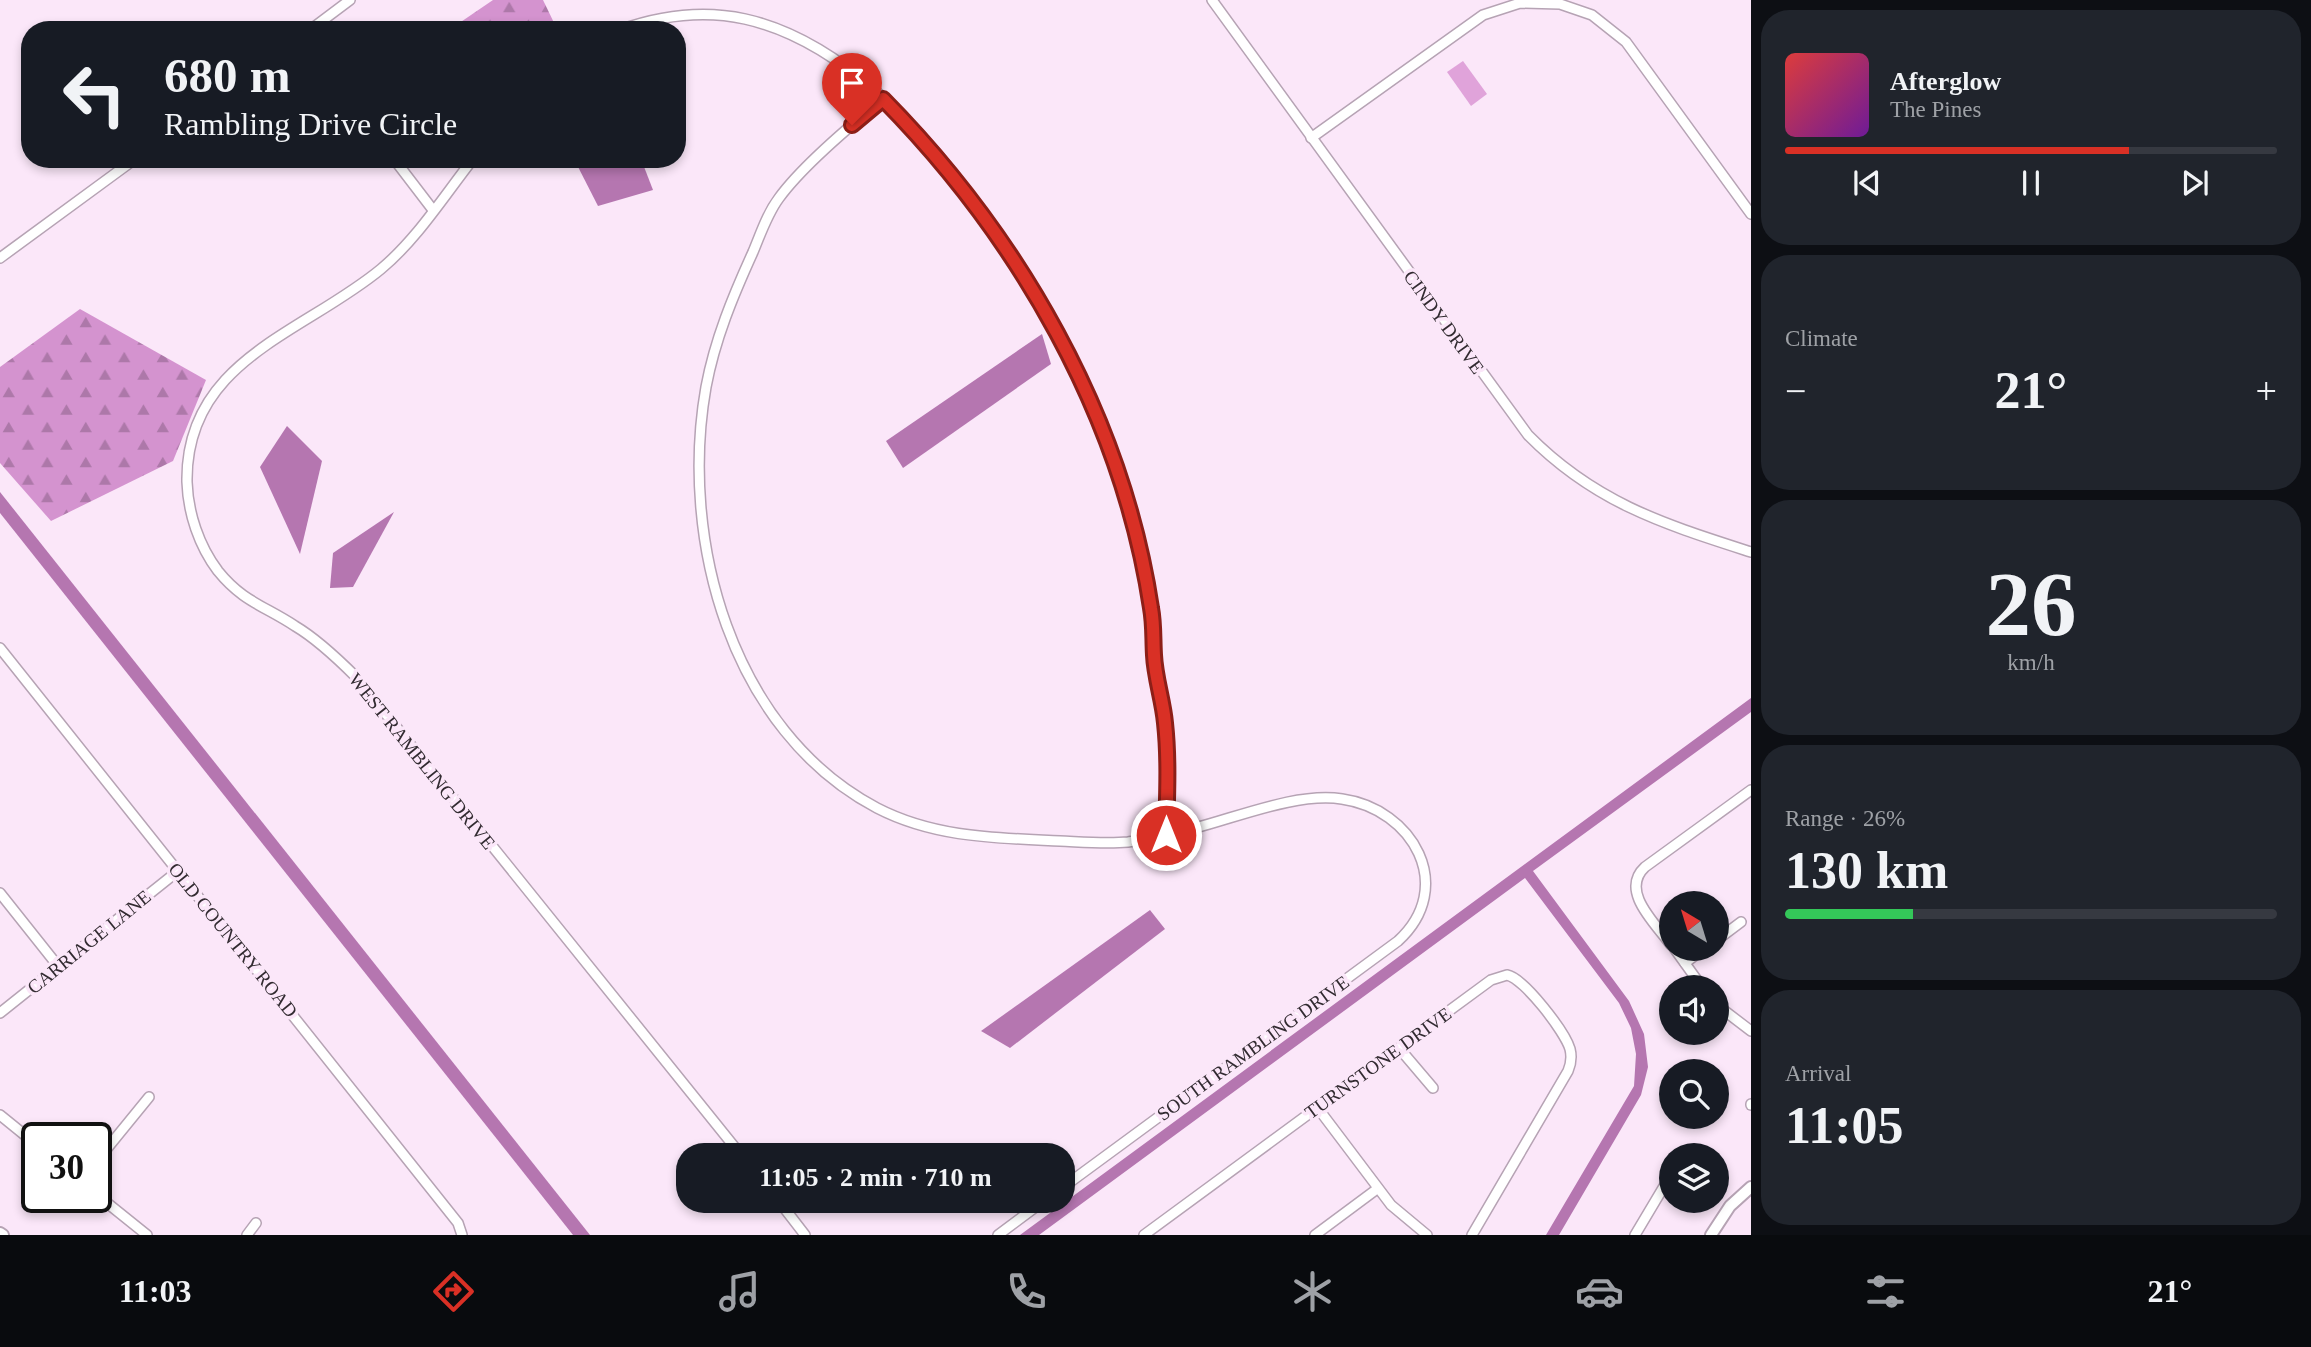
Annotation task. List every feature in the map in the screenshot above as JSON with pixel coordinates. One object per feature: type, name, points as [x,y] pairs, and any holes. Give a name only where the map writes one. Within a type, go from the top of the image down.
[{"type":"street","points":[[322,21],[350,0]]},
{"type":"street","name":"CINDY DRIVE","points":[[1212,0],[1512,416],[1545,452],[1584,483],[1626,508],[1751,552]]},
{"type":"street","points":[[1311,138],[1483,15],[1520,3],[1560,4],[1592,15],[1626,42],[1751,214]]},
{"type":"street","points":[[660,21],[683,16],[745,19],[824,52],[844,64],[883,99],[951,174],[1002,242],[1051,322],[1092,407],[1121,486],[1152,608],[1157,679],[1165,722],[1166,835],[1107,843],[996,840],[954,834],[878,808],[820,766],[785,730],[744,667],[726,621],[709,565],[699,482],[702,416],[720,331],[740,276],[778,199],[798,175],[883,99]]},
{"type":"street","points":[[0,258],[123,168]]},
{"type":"street","points":[[401,168],[433,211]]},
{"type":"street","name":"WEST RAMBLING DRIVE","points":[[466,168],[433,211],[381,269],[253,353],[220,385],[200,417],[190,446],[187,490],[195,527],[208,555],[230,584],[259,607],[295,625],[356,677],[731,1143]]},
{"type":"street","name":"OLD COUNTRY ROAD","points":[[0,648],[458,1223],[462,1235]]},
{"type":"street","points":[[1659,928],[1638,899],[1635,887],[1637,876],[1645,867],[1751,790]]},
{"type":"street","name":"SOUTH RAMBLING DRIVE","points":[[1075,1178],[1398,942],[1417,920],[1426,892],[1424,865],[1411,840],[1386,816],[1347,800],[1305,799],[1166,835]]},
{"type":"street","name":"CARRIAGE LANE","points":[[0,1013],[178,871]]},
{"type":"street","points":[[0,893],[58,966]]},
{"type":"street","points":[[1729,931],[1741,922]]},
{"type":"street","points":[[1688,961],[1685,963],[1694,975]]},
{"type":"street","name":"TURNSTONE DRIVE","points":[[1144,1235],[1491,980],[1501,976],[1513,976],[1523,982],[1568,1044],[1570,1066],[1472,1235]]},
{"type":"street","points":[[1729,1014],[1751,1031]]},
{"type":"street","points":[[1399,1048],[1433,1088]]},
{"type":"street","points":[[112,1142],[149,1097]]},
{"type":"street","points":[[1317,1107],[1377,1189],[1405,1220],[1427,1235]]},
{"type":"street","points":[[0,1115],[21,1132]]},
{"type":"street","points":[[1711,1235],[1730,1206],[1751,1187]]},
{"type":"street","points":[[1315,1235],[1377,1189]]},
{"type":"street","points":[[1635,1235],[1659,1195]]},
{"type":"street","points":[[112,1207],[147,1235]]},
{"type":"street","points":[[788,1213],[805,1235]]},
{"type":"street","points":[[998,1235],[1028,1213]]},
{"type":"street","points":[[247,1235],[256,1223]]},
{"type":"shaded area","points":[[1463,61],[1487,94],[1471,106],[1447,72]]},
{"type":"shaded area","points":[[579,168],[644,168],[653,190],[598,206]]},
{"type":"shaded area","points":[[1042,334],[1051,364],[903,468],[886,441]]},
{"type":"shaded area","points":[[287,426],[322,461],[300,554],[260,467]]},
{"type":"shaded area","points":[[0,492],[590,1235],[573,1235],[0,513]]},
{"type":"shaded area","points":[[394,512],[353,587],[330,588],[333,553]]},
{"type":"shaded area","points":[[1751,698],[1751,712],[1533,871],[1629,1001],[1644,1034],[1648,1067],[1641,1095],[1559,1235],[1546,1235],[1634,1086],[1636,1054],[1631,1028],[1619,1003],[1525,878],[1075,1209],[1075,1195]]},
{"type":"shaded area","points":[[1150,910],[1165,929],[1010,1048],[981,1031]]},
{"type":"shaded area","points":[[1050,1213],[1069,1213],[1039,1235],[1020,1235]]},
{"type":"green space","points":[[493,0],[543,0],[553,21],[462,21]]},
{"type":"green space","points":[[80,309],[206,380],[173,461],[51,521],[0,463],[0,367]]},
{"type":"route","points":[[852,125],[883,99],[917,135],[977,207],[1013,259],[1056,331],[1086,393],[1121,486],[1152,608],[1154,654],[1165,722],[1166,835]]}]
